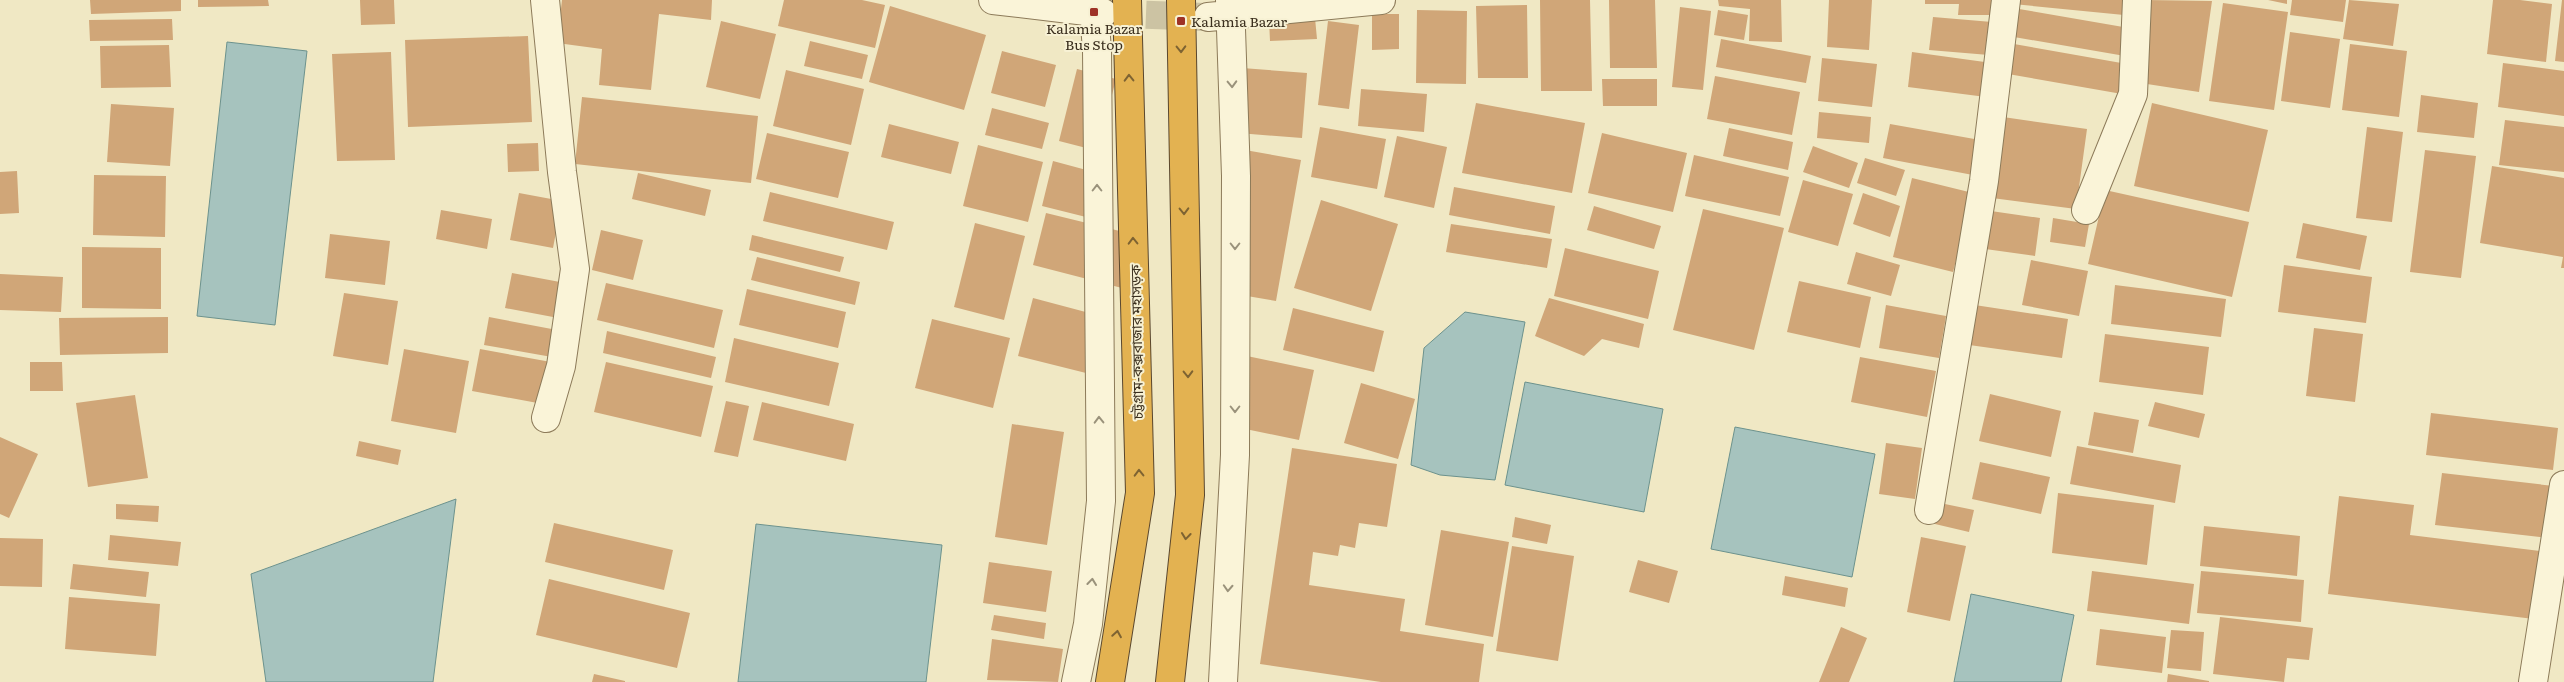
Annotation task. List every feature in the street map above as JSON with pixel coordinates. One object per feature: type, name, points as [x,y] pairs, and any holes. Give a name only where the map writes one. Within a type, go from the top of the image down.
[{"type":"highway","name":"চট্টগ্রাম-কক্সবাজার মহাসড়ক","points":[[1110,682],[1140,493],[1128,0]]},
{"type":"highway","points":[[1170,682],[1190,495],[1181,0]]},
{"type":"street","points":[[545,0],[562,172],[575,269],[561,366],[546,418]]},
{"type":"street","points":[[993,0],[1097,8],[1101,500],[1088,624],[1076,682]]},
{"type":"street","points":[[1223,682],[1235,455],[1236,176],[1223,11],[1382,0]]},
{"type":"street","points":[[1929,510],[1984,181],[2006,0]]},
{"type":"street","points":[[2086,210],[2133,94],[2137,0]]},
{"type":"street","points":[[2533,682],[2564,485]]},
{"type":"water","points":[[227,42],[307,51],[275,325],[197,316]]},
{"type":"water","points":[[1465,312],[1525,322],[1495,480],[1440,475],[1411,465],[1424,348]]},
{"type":"water","points":[[1525,382],[1663,409],[1644,512],[1505,485]]},
{"type":"water","points":[[1735,427],[1875,454],[1852,577],[1711,549]]},
{"type":"water","points":[[456,499],[433,682],[266,682],[251,574]]},
{"type":"water","points":[[756,524],[942,545],[926,682],[738,682]]},
{"type":"water","points":[[1971,594],[2074,615],[2061,682],[1954,682]]},
{"type":"building","points":[[90,0],[181,0],[181,11],[91,14]]},
{"type":"building","points":[[198,0],[268,0],[269,6],[198,7]]},
{"type":"building","points":[[360,0],[394,0],[395,24],[361,25]]},
{"type":"building","points":[[562,0],[712,0],[711,20],[659,14],[651,90],[599,85],[602,49],[557,43]]},
{"type":"building","points":[[784,0],[862,0],[885,5],[875,48],[778,26]]},
{"type":"building","points":[[1540,0],[1590,0],[1592,91],[1541,91]]},
{"type":"building","points":[[1609,0],[1655,0],[1657,68],[1610,68]]},
{"type":"building","points":[[1718,0],[1781,0],[1782,42],[1749,41],[1750,9],[1719,6]]},
{"type":"building","points":[[1829,0],[1872,0],[1869,50],[1827,47]]},
{"type":"building","points":[[1925,0],[1995,0],[1994,15],[1958,15],[1959,4],[1925,4]]},
{"type":"building","points":[[2014,0],[2125,0],[2124,15],[2013,4]]},
{"type":"building","points":[[2146,0],[2212,1],[2199,92],[2134,82]]},
{"type":"building","points":[[2268,0],[2287,0],[2287,4]]},
{"type":"building","points":[[2292,0],[2346,0],[2343,22],[2290,15]]},
{"type":"building","points":[[2349,0],[2399,4],[2393,46],[2343,39]]},
{"type":"building","points":[[2493,0],[2520,0],[2552,4],[2546,62],[2487,54]]},
{"type":"building","points":[[2562,0],[2564,0],[2564,62],[2555,61]]},
{"type":"building","points":[[2223,3],[2288,12],[2274,110],[2209,101]]},
{"type":"building","points":[[1527,5],[1528,78],[1478,78],[1476,6]]},
{"type":"building","points":[[890,6],[986,35],[964,110],[869,82]]},
{"type":"building","points":[[1680,7],[1711,11],[1703,90],[1672,87]]},
{"type":"building","points":[[2019,9],[2129,28],[2125,56],[2014,37]]},
{"type":"building","points":[[1417,10],[1467,11],[1466,84],[1416,83]]},
{"type":"building","points":[[1718,10],[1748,15],[1744,40],[1714,35]]},
{"type":"building","points":[[1372,14],[1399,14],[1399,49],[1372,50]]},
{"type":"building","points":[[1933,17],[1992,22],[1989,55],[1929,50]]},
{"type":"building","points":[[1315,18],[1317,39],[1270,41],[1269,20]]},
{"type":"building","points":[[172,19],[173,40],[90,41],[89,20]]},
{"type":"building","points":[[721,21],[776,34],[760,99],[706,87]]},
{"type":"building","points":[[1328,21],[1359,25],[1349,109],[1318,105]]},
{"type":"building","points":[[2290,32],[2340,39],[2330,108],[2281,101]]},
{"type":"building","points":[[528,36],[532,122],[408,127],[405,40]]},
{"type":"building","points":[[1721,39],[1811,56],[1806,83],[1716,67]]},
{"type":"building","points":[[810,41],[868,55],[862,79],[804,66]]},
{"type":"building","points":[[2014,44],[2127,64],[2122,94],[2008,74]]},
{"type":"building","points":[[2350,44],[2407,51],[2399,117],[2342,110]]},
{"type":"building","points":[[169,45],[171,87],[101,88],[100,46]]},
{"type":"building","points":[[1002,51],[1056,65],[1045,107],[991,93]]},
{"type":"building","points":[[391,52],[395,160],[337,161],[332,54]]},
{"type":"building","points":[[1912,52],[1992,63],[1986,97],[1908,87]]},
{"type":"building","points":[[1822,58],[1877,64],[1872,107],[1818,101]]},
{"type":"building","points":[[2503,63],[2564,71],[2564,116],[2498,107]]},
{"type":"building","points":[[1242,68],[1307,73],[1302,138],[1238,133]]},
{"type":"building","points":[[1077,69],[1116,79],[1098,151],[1059,141]]},
{"type":"building","points":[[786,70],[864,89],[851,145],[773,126]]},
{"type":"building","points":[[1715,76],[1800,92],[1792,135],[1707,119]]},
{"type":"building","points":[[1602,79],[1657,79],[1657,106],[1603,106]]},
{"type":"building","points":[[1361,89],[1427,94],[1424,132],[1358,126]]},
{"type":"building","points":[[2421,95],[2478,103],[2474,138],[2417,132]]},
{"type":"building","points":[[582,97],[758,116],[751,183],[575,164]]},
{"type":"building","points":[[1476,103],[1585,123],[1572,193],[1462,173]]},
{"type":"building","points":[[2152,103],[2268,130],[2249,212],[2134,186]]},
{"type":"building","points":[[111,104],[174,108],[170,166],[107,162]]},
{"type":"building","points":[[992,108],[1049,123],[1042,149],[985,135]]},
{"type":"building","points":[[1819,112],[1871,117],[1869,143],[1817,138]]},
{"type":"building","points":[[2003,117],[2087,129],[2076,209],[1992,198]]},
{"type":"building","points":[[2505,120],[2564,127],[2564,172],[2499,165]]},
{"type":"building","points":[[889,124],[959,142],[951,174],[881,157]]},
{"type":"building","points":[[1890,124],[1980,140],[1973,175],[1883,158]]},
{"type":"building","points":[[1320,127],[1386,139],[1377,189],[1311,177]]},
{"type":"building","points":[[2367,127],[2403,132],[2392,222],[2356,218]]},
{"type":"building","points":[[1729,128],[1793,142],[1788,170],[1723,156]]},
{"type":"building","points":[[767,133],[849,152],[838,198],[756,179]]},
{"type":"building","points":[[1602,133],[1687,153],[1673,212],[1588,193]]},
{"type":"building","points":[[1397,136],[1447,147],[1434,208],[1384,197]]},
{"type":"building","points":[[538,143],[539,171],[508,172],[507,144]]},
{"type":"building","points":[[978,145],[1043,162],[1028,222],[963,206]]},
{"type":"building","points":[[1813,146],[1858,163],[1849,188],[1803,172]]},
{"type":"building","points":[[1245,150],[1301,160],[1276,301],[1247,296]]},
{"type":"building","points":[[2425,150],[2476,156],[2461,278],[2410,272]]},
{"type":"building","points":[[1694,155],[1789,177],[1780,216],[1685,196]]},
{"type":"building","points":[[1865,158],[1905,170],[1896,196],[1857,183]]},
{"type":"building","points":[[1053,161],[1105,175],[1094,219],[1042,206]]},
{"type":"building","points":[[2492,166],[2564,178],[2564,268],[2561,268],[2563,257],[2480,243]]},
{"type":"building","points":[[17,171],[19,213],[0,214],[0,172]]},
{"type":"building","points":[[638,173],[711,190],[705,216],[632,199]]},
{"type":"building","points":[[94,175],[166,176],[165,237],[93,235]]},
{"type":"building","points":[[1912,178],[1973,193],[1953,272],[1893,257]]},
{"type":"building","points":[[1803,180],[1853,194],[1838,246],[1788,232]]},
{"type":"building","points":[[1454,187],[1555,206],[1550,234],[1449,215]]},
{"type":"building","points":[[2105,190],[2249,222],[2232,297],[2088,264]]},
{"type":"building","points":[[770,192],[894,222],[887,250],[763,221]]},
{"type":"building","points":[[519,193],[562,201],[553,248],[510,240]]},
{"type":"building","points":[[1863,193],[1900,206],[1890,237],[1853,224]]},
{"type":"building","points":[[1321,200],[1398,224],[1371,311],[1294,288]]},
{"type":"building","points":[[1594,206],[1661,226],[1654,249],[1587,230]]},
{"type":"building","points":[[1703,209],[1784,228],[1754,350],[1673,330]]},
{"type":"building","points":[[441,210],[492,219],[487,249],[436,239]]},
{"type":"building","points":[[1984,210],[2040,218],[2035,256],[1978,248]]},
{"type":"building","points":[[1046,213],[1136,235],[1122,288],[1033,265]]},
{"type":"building","points":[[2053,218],[2089,224],[2085,247],[2050,242]]},
{"type":"building","points":[[975,223],[1025,236],[1004,320],[954,307]]},
{"type":"building","points":[[2303,223],[2367,236],[2360,270],[2296,258]]},
{"type":"building","points":[[1451,224],[1552,239],[1547,268],[1446,252]]},
{"type":"building","points":[[601,230],[643,240],[633,280],[592,270]]},
{"type":"building","points":[[330,234],[390,241],[385,285],[325,278]]},
{"type":"building","points":[[752,235],[844,257],[840,272],[749,250]]},
{"type":"building","points":[[82,247],[161,248],[161,309],[82,308]]},
{"type":"building","points":[[1565,248],[1659,271],[1648,319],[1554,296]]},
{"type":"building","points":[[1856,252],[1900,265],[1891,296],[1847,284]]},
{"type":"building","points":[[757,257],[860,282],[855,305],[751,280]]},
{"type":"building","points":[[2031,260],[2088,271],[2079,316],[2022,305]]},
{"type":"building","points":[[2284,265],[2372,277],[2366,323],[2278,312]]},
{"type":"building","points":[[512,273],[560,282],[553,317],[505,308]]},
{"type":"building","points":[[0,274],[63,277],[61,312],[0,310]]},
{"type":"building","points":[[1799,281],[1871,297],[1860,348],[1787,332]]},
{"type":"building","points":[[606,283],[723,310],[714,348],[597,320]]},
{"type":"building","points":[[2115,285],[2226,299],[2221,337],[2111,324]]},
{"type":"building","points":[[747,289],[846,312],[838,348],[739,325]]},
{"type":"building","points":[[344,293],[398,301],[388,365],[333,356]]},
{"type":"building","points":[[1033,298],[1112,319],[1098,376],[1018,356]]},
{"type":"building","points":[[1549,298],[1644,324],[1639,348],[1602,339],[1584,356],[1535,336]]},
{"type":"building","points":[[1968,304],[2068,319],[2062,358],[1962,344]]},
{"type":"building","points":[[1886,305],[1946,316],[1939,358],[1879,348]]},
{"type":"building","points":[[1293,308],[1384,331],[1374,372],[1283,350]]},
{"type":"building","points":[[168,317],[168,353],[60,355],[59,318]]},
{"type":"building","points":[[489,317],[557,330],[552,357],[484,345]]},
{"type":"building","points":[[932,319],[1010,338],[993,408],[915,388]]},
{"type":"building","points":[[2314,328],[2363,334],[2355,402],[2306,396]]},
{"type":"building","points":[[607,331],[716,357],[711,378],[603,353]]},
{"type":"building","points":[[2105,334],[2209,347],[2203,395],[2099,382]]},
{"type":"building","points":[[734,338],[839,363],[829,406],[725,382]]},
{"type":"building","points":[[404,349],[469,361],[456,433],[391,421]]},
{"type":"building","points":[[480,349],[551,362],[543,404],[472,391]]},
{"type":"building","points":[[1247,356],[1314,370],[1299,440],[1231,426]]},
{"type":"building","points":[[1860,357],[1936,371],[1927,417],[1851,402]]},
{"type":"building","points":[[30,362],[62,362],[63,391],[30,391]]},
{"type":"building","points":[[606,362],[713,386],[701,437],[594,412]]},
{"type":"building","points":[[1361,383],[1415,399],[1398,459],[1344,443]]},
{"type":"building","points":[[1990,394],[2061,411],[2051,457],[1979,441]]},
{"type":"building","points":[[135,395],[148,478],[88,487],[76,403]]},
{"type":"building","points":[[726,401],[749,406],[738,457],[714,452]]},
{"type":"building","points":[[762,402],[854,424],[846,461],[753,440]]},
{"type":"building","points":[[2155,402],[2205,414],[2199,438],[2148,426]]},
{"type":"building","points":[[2094,412],[2139,420],[2133,453],[2088,445]]},
{"type":"building","points":[[2431,413],[2558,428],[2553,470],[2426,455]]},
{"type":"building","points":[[1012,424],[1064,432],[1047,545],[995,537]]},
{"type":"building","points":[[0,437],[38,454],[9,518],[0,514]]},
{"type":"building","points":[[359,441],[401,450],[398,465],[356,456]]},
{"type":"building","points":[[1886,443],[1922,448],[1915,499],[1879,494]]},
{"type":"building","points":[[2077,446],[2181,465],[2175,503],[2070,484]]},
{"type":"building","points":[[1292,448],[1397,464],[1387,527],[1359,523],[1355,548],[1340,545],[1338,556],[1313,552],[1309,585],[1405,599],[1400,631],[1484,644],[1479,682],[1381,682],[1260,664]]},
{"type":"building","points":[[1980,462],[2050,477],[2041,514],[1972,499]]},
{"type":"building","points":[[2442,473],[2554,486],[2548,538],[2435,525]]},
{"type":"building","points":[[2058,493],[2154,505],[2147,565],[2052,553]]},
{"type":"building","points":[[2339,496],[2414,505],[2410,535],[2549,552],[2542,620],[2328,594]]},
{"type":"building","points":[[1940,503],[1974,510],[1969,532],[1935,524]]},
{"type":"building","points":[[116,504],[159,506],[158,522],[116,519]]},
{"type":"building","points":[[1515,517],[1551,525],[1547,544],[1512,537]]},
{"type":"building","points":[[554,523],[673,550],[664,590],[545,562]]},
{"type":"building","points":[[2204,526],[2300,536],[2297,576],[2200,566]]},
{"type":"building","points":[[1441,530],[1509,542],[1493,637],[1425,625]]},
{"type":"building","points":[[110,535],[181,542],[178,566],[108,560]]},
{"type":"building","points":[[1921,537],[1966,546],[1950,621],[1907,612]]},
{"type":"building","points":[[0,538],[43,539],[42,587],[0,586]]},
{"type":"building","points":[[1512,546],[1574,556],[1558,661],[1496,651]]},
{"type":"building","points":[[1638,560],[1678,571],[1669,603],[1629,592]]},
{"type":"building","points":[[989,562],[1052,571],[1046,612],[983,603]]},
{"type":"building","points":[[73,564],[149,572],[146,597],[70,589]]},
{"type":"building","points":[[2092,571],[2194,584],[2189,624],[2087,611]]},
{"type":"building","points":[[2201,571],[2304,580],[2301,622],[2197,613]]},
{"type":"building","points":[[1785,576],[1848,588],[1845,607],[1782,595]]},
{"type":"building","points":[[549,579],[690,613],[677,668],[536,635]]},
{"type":"building","points":[[69,597],[160,604],[156,656],[65,649]]},
{"type":"building","points":[[994,615],[1046,623],[1044,639],[991,630]]},
{"type":"building","points":[[2220,617],[2313,628],[2309,660],[2287,658],[2284,682],[2213,674]]},
{"type":"building","points":[[1841,627],[1867,638],[1849,682],[1819,682]]},
{"type":"building","points":[[2100,629],[2166,637],[2162,673],[2096,665]]},
{"type":"building","points":[[2171,630],[2204,632],[2201,671],[2167,668]]},
{"type":"building","points":[[992,639],[1063,649],[1058,682],[987,680]]},
{"type":"building","points":[[594,674],[625,681],[625,682],[592,682]]},
{"type":"building","points":[[2168,674],[2209,681],[2209,682],[2167,682]]},
{"type":"tunnel","points":[[1104,13],[1204,17]]},
{"type":"place","name":"Kalamia Bazar Bus Stop","points":[[1094,12]]},
{"type":"place","name":"Kalamia Bazar","points":[[1181,21]]}]
